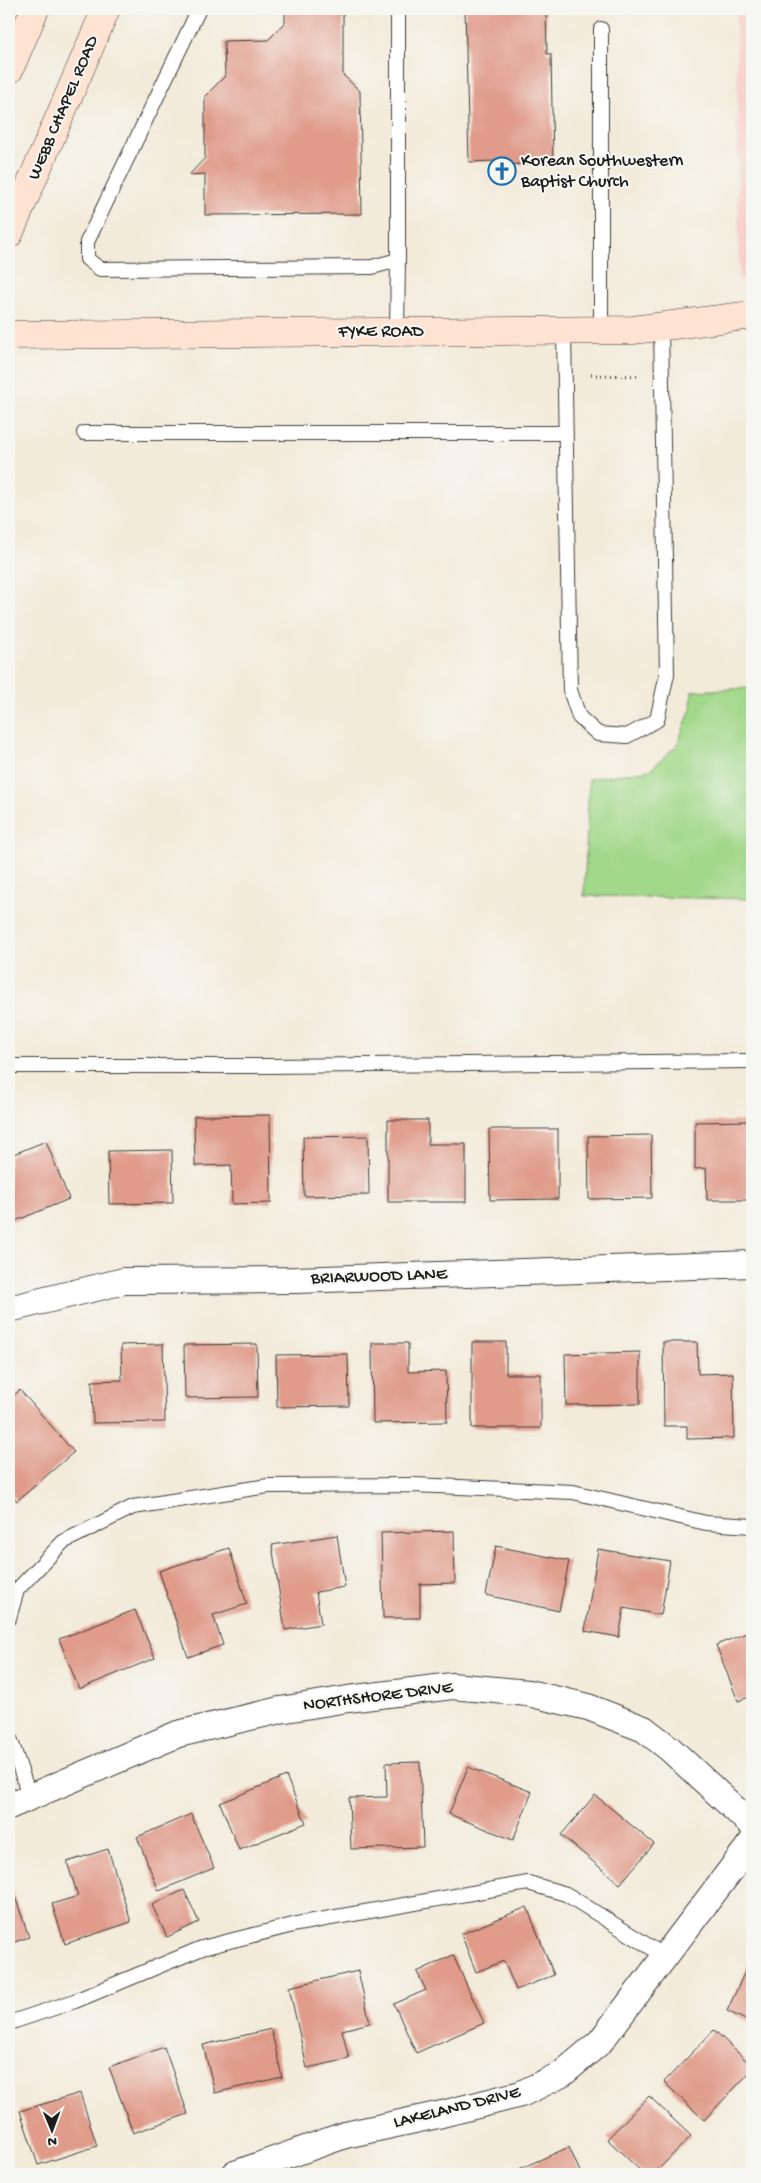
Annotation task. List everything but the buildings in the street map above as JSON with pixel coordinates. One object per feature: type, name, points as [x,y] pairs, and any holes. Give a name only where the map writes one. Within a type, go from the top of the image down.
[{"type":"street","points":[[9,70],[35,9]]},
{"type":"street","name":"WEBB CHAPEL ROAD","points":[[9,234],[106,9]]},
{"type":"street","name":"FYKE ROAD","points":[[9,336],[633,330],[752,315]]},
{"type":"street","name":"BRIARWOOD LANE","points":[[9,1309],[124,1281],[296,1280],[752,1264]]},
{"type":"street","name":"NORTHSHORE DRIVE","points":[[20,1802],[178,1734],[290,1708],[348,1698],[452,1686],[528,1693],[588,1707],[644,1730],[670,1749],[752,1825]]},
{"type":"street","name":"LAKELAND DRIVE","points":[[235,2174],[345,2134],[442,2114],[520,2094],[562,2074],[600,2042],[752,1842]]},
{"type":"lane","points":[[199,9],[87,242],[87,259],[100,270],[372,267],[398,260]]},
{"type":"lane","points":[[397,332],[398,9]]},
{"type":"lane","points":[[600,29],[600,330]]},
{"type":"lane","points":[[564,331],[570,690],[579,717],[598,734],[626,736],[657,720],[667,674],[661,327]]},
{"type":"lane","points":[[84,432],[566,433]]},
{"type":"lane","points":[[9,1066],[268,1066],[752,1061]]},
{"type":"lane","points":[[9,1618],[17,1590],[63,1542],[133,1507],[268,1486],[414,1486],[573,1492],[706,1523],[752,1526]]},
{"type":"lane","points":[[9,1735],[20,1802]]},
{"type":"lane","points":[[9,2023],[76,2000],[202,1948],[296,1924],[528,1883],[566,1894],[666,1957]]},
{"type":"path","points":[[591,375],[646,376]]},
{"type":"shaded area","points":[[736,9],[752,9],[752,279],[739,280]]},
{"type":"green space","points":[[752,688],[752,899],[584,896],[589,779],[650,770],[677,745],[691,709],[692,691]]},
{"type":"place","name":"Korean Southwestern Baptist Church","points":[[502,171]]}]
